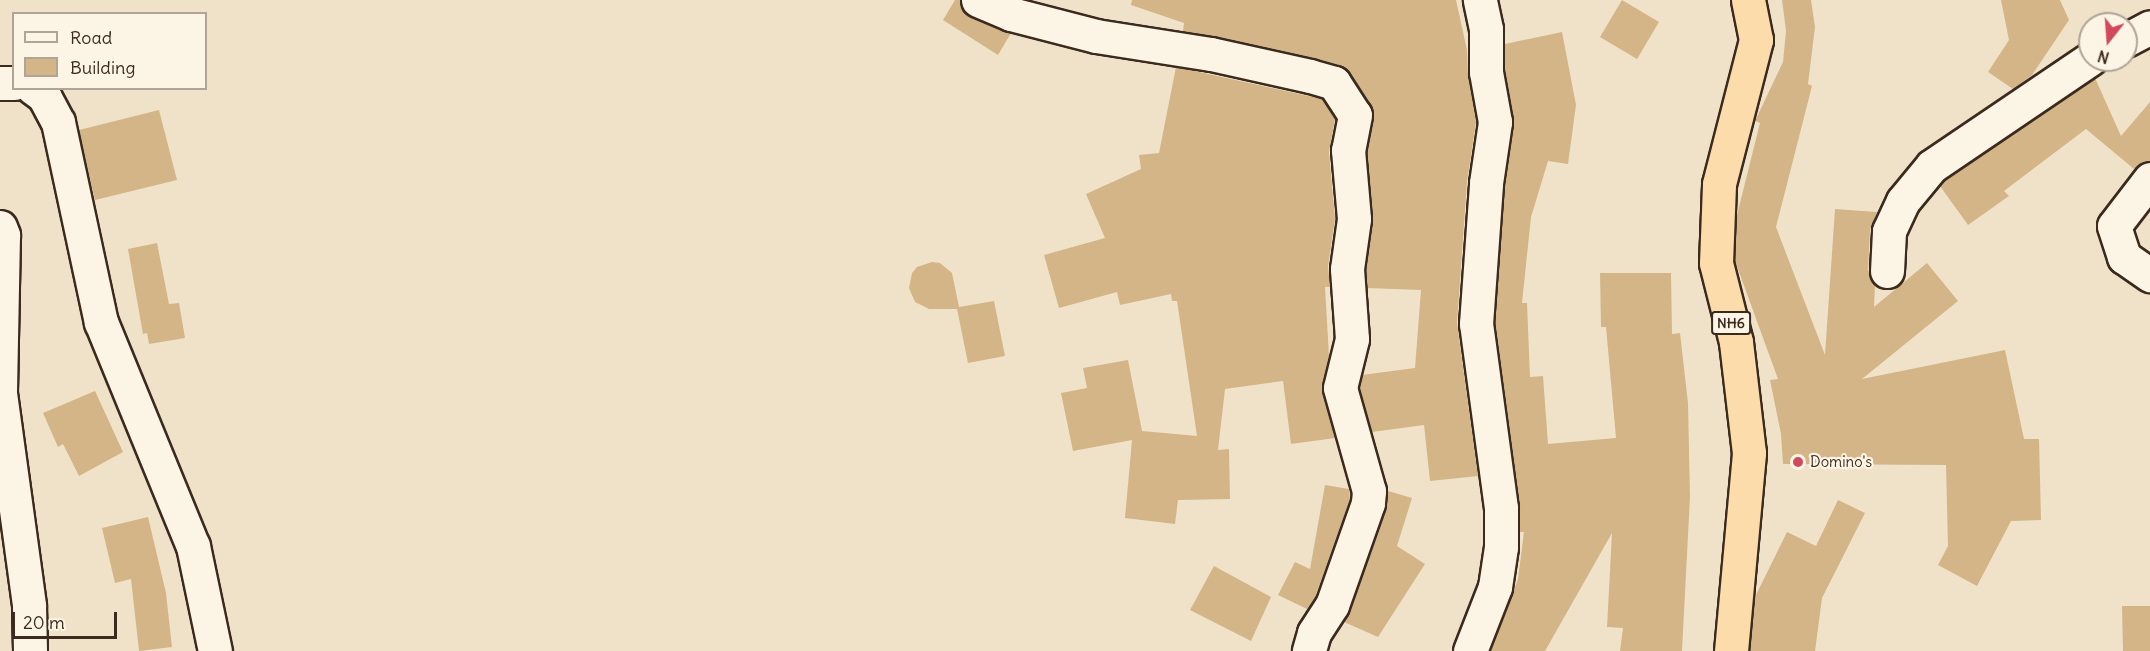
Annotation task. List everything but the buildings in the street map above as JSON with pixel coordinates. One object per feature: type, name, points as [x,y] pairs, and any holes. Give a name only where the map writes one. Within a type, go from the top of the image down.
[{"type":"highway","name":"NH6","points":[[1731,651],[1749,453],[1736,342],[1716,263],[1719,184],[1756,40],[1748,0]]},
{"type":"street","points":[[978,0],[1011,14],[1096,36],[1210,54],[1310,76],[1334,84],[1355,115],[1348,150],[1354,219],[1347,269],[1352,339],[1340,388],[1369,492],[1368,503],[1332,605],[1314,633],[1309,651]]},
{"type":"street","points":[[1470,651],[1495,587],[1502,547],[1501,508],[1476,324],[1486,183],[1495,122],[1486,72],[1486,29],[1480,0]]},
{"type":"street","points":[[1887,271],[1889,231],[1903,201],[1932,166],[2078,67]]},
{"type":"street","points":[[36,90],[44,96],[58,122],[101,322],[193,546],[215,651]]},
{"type":"street","points":[[2150,179],[2114,226],[2124,257],[2150,275]]},
{"type":"street","points":[[0,227],[3,235],[0,393],[29,606],[30,651]]},
{"type":"place","name":"Domino's","points":[[1798,462]]}]
